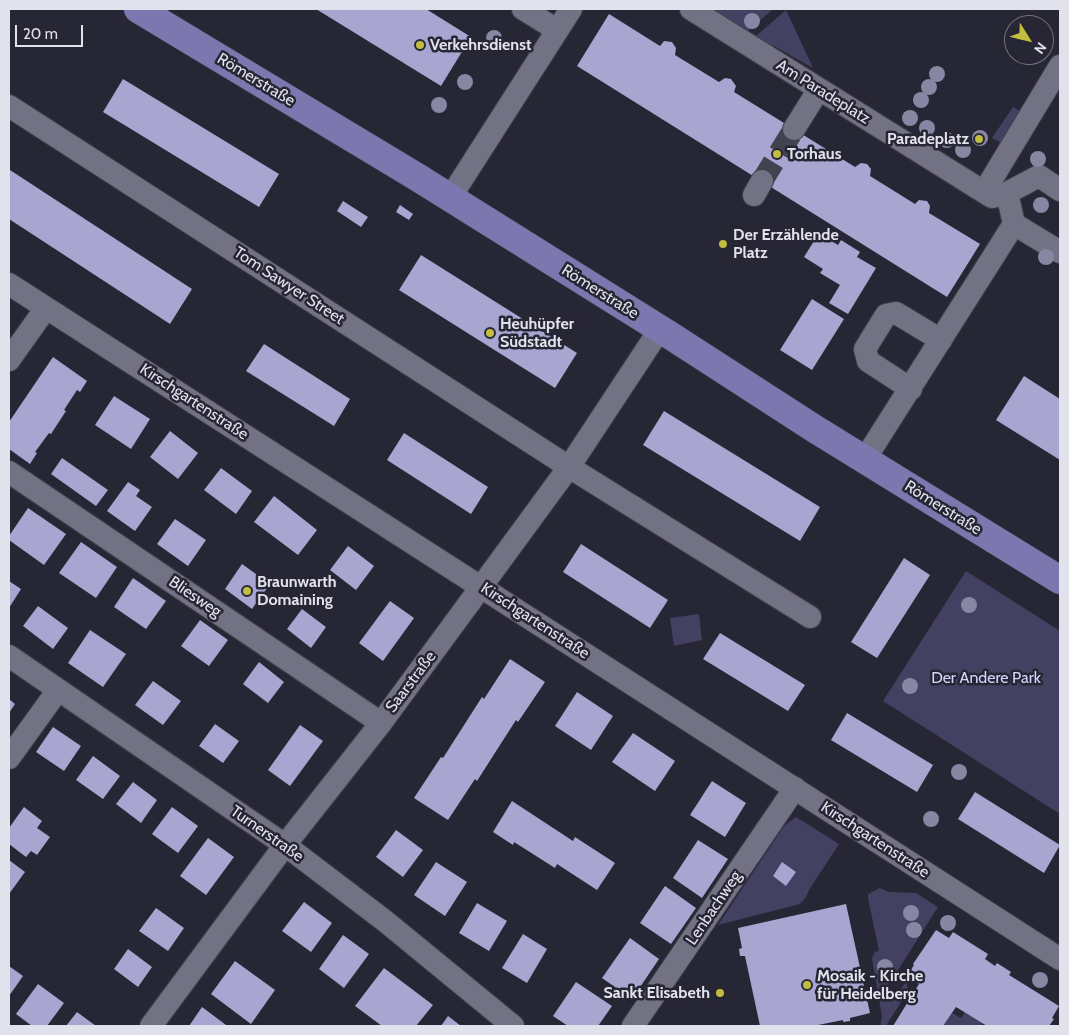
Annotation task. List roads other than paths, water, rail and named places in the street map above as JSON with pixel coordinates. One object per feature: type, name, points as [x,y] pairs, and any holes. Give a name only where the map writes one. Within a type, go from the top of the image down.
[{"type":"main road","name":"Römerstraße","points":[[138,9],[450,198],[660,329],[815,429],[1060,580]]},
{"type":"street","points":[[525,9],[557,30]]},
{"type":"street","points":[[450,198],[571,9]]},
{"type":"street","name":"Am Paradeplatz","points":[[691,9],[984,192]]},
{"type":"street","points":[[1060,66],[984,192],[992,197],[1007,193],[1039,176],[1060,190]]},
{"type":"street","points":[[794,129],[819,89]]},
{"type":"street","name":"Tom Sawyer Street","points":[[9,106],[568,467],[810,618]]},
{"type":"street","points":[[866,460],[1014,224],[1007,193]]},
{"type":"street","points":[[1014,224],[1060,252]]},
{"type":"street","name":"Kirschgartenstraße","points":[[9,284],[1060,959]]},
{"type":"street","points":[[9,360],[46,308]]},
{"type":"street","points":[[911,388],[868,361],[865,349],[886,315],[896,312],[941,340]]},
{"type":"street","name":"Saarstraße","points":[[151,1026],[285,845],[381,723],[481,587],[568,467],[660,329]]},
{"type":"street","name":"Bliesweg","points":[[9,472],[381,723]]},
{"type":"street","name":"Turnerstraße","points":[[9,656],[285,845],[385,921],[514,1026]]},
{"type":"street","points":[[9,758],[58,690]]},
{"type":"street","name":"Lenbachweg","points":[[633,1026],[795,788]]},
{"type":"tunnel","points":[[762,181],[794,129]]},
{"type":"place","name":"Verkehrsdienst","points":[[420,45]]},
{"type":"place","name":"Paradeplatz","points":[[979,139]]},
{"type":"place","name":"Torhaus","points":[[777,154]]},
{"type":"place","name":"Der Erzählende Platz","points":[[723,244]]},
{"type":"place","name":"Heuhüpfer Südstadt","points":[[490,333]]},
{"type":"place","name":"Braunwarth Domaining","points":[[247,591]]},
{"type":"place","name":"Mosaik - Kirche für Heidelberg","points":[[807,985]]},
{"type":"place","name":"Sankt Elisabeth","points":[[720,993]]},
{"type":"park label","name":"Der Andere Park","points":[[986,678]]}]
